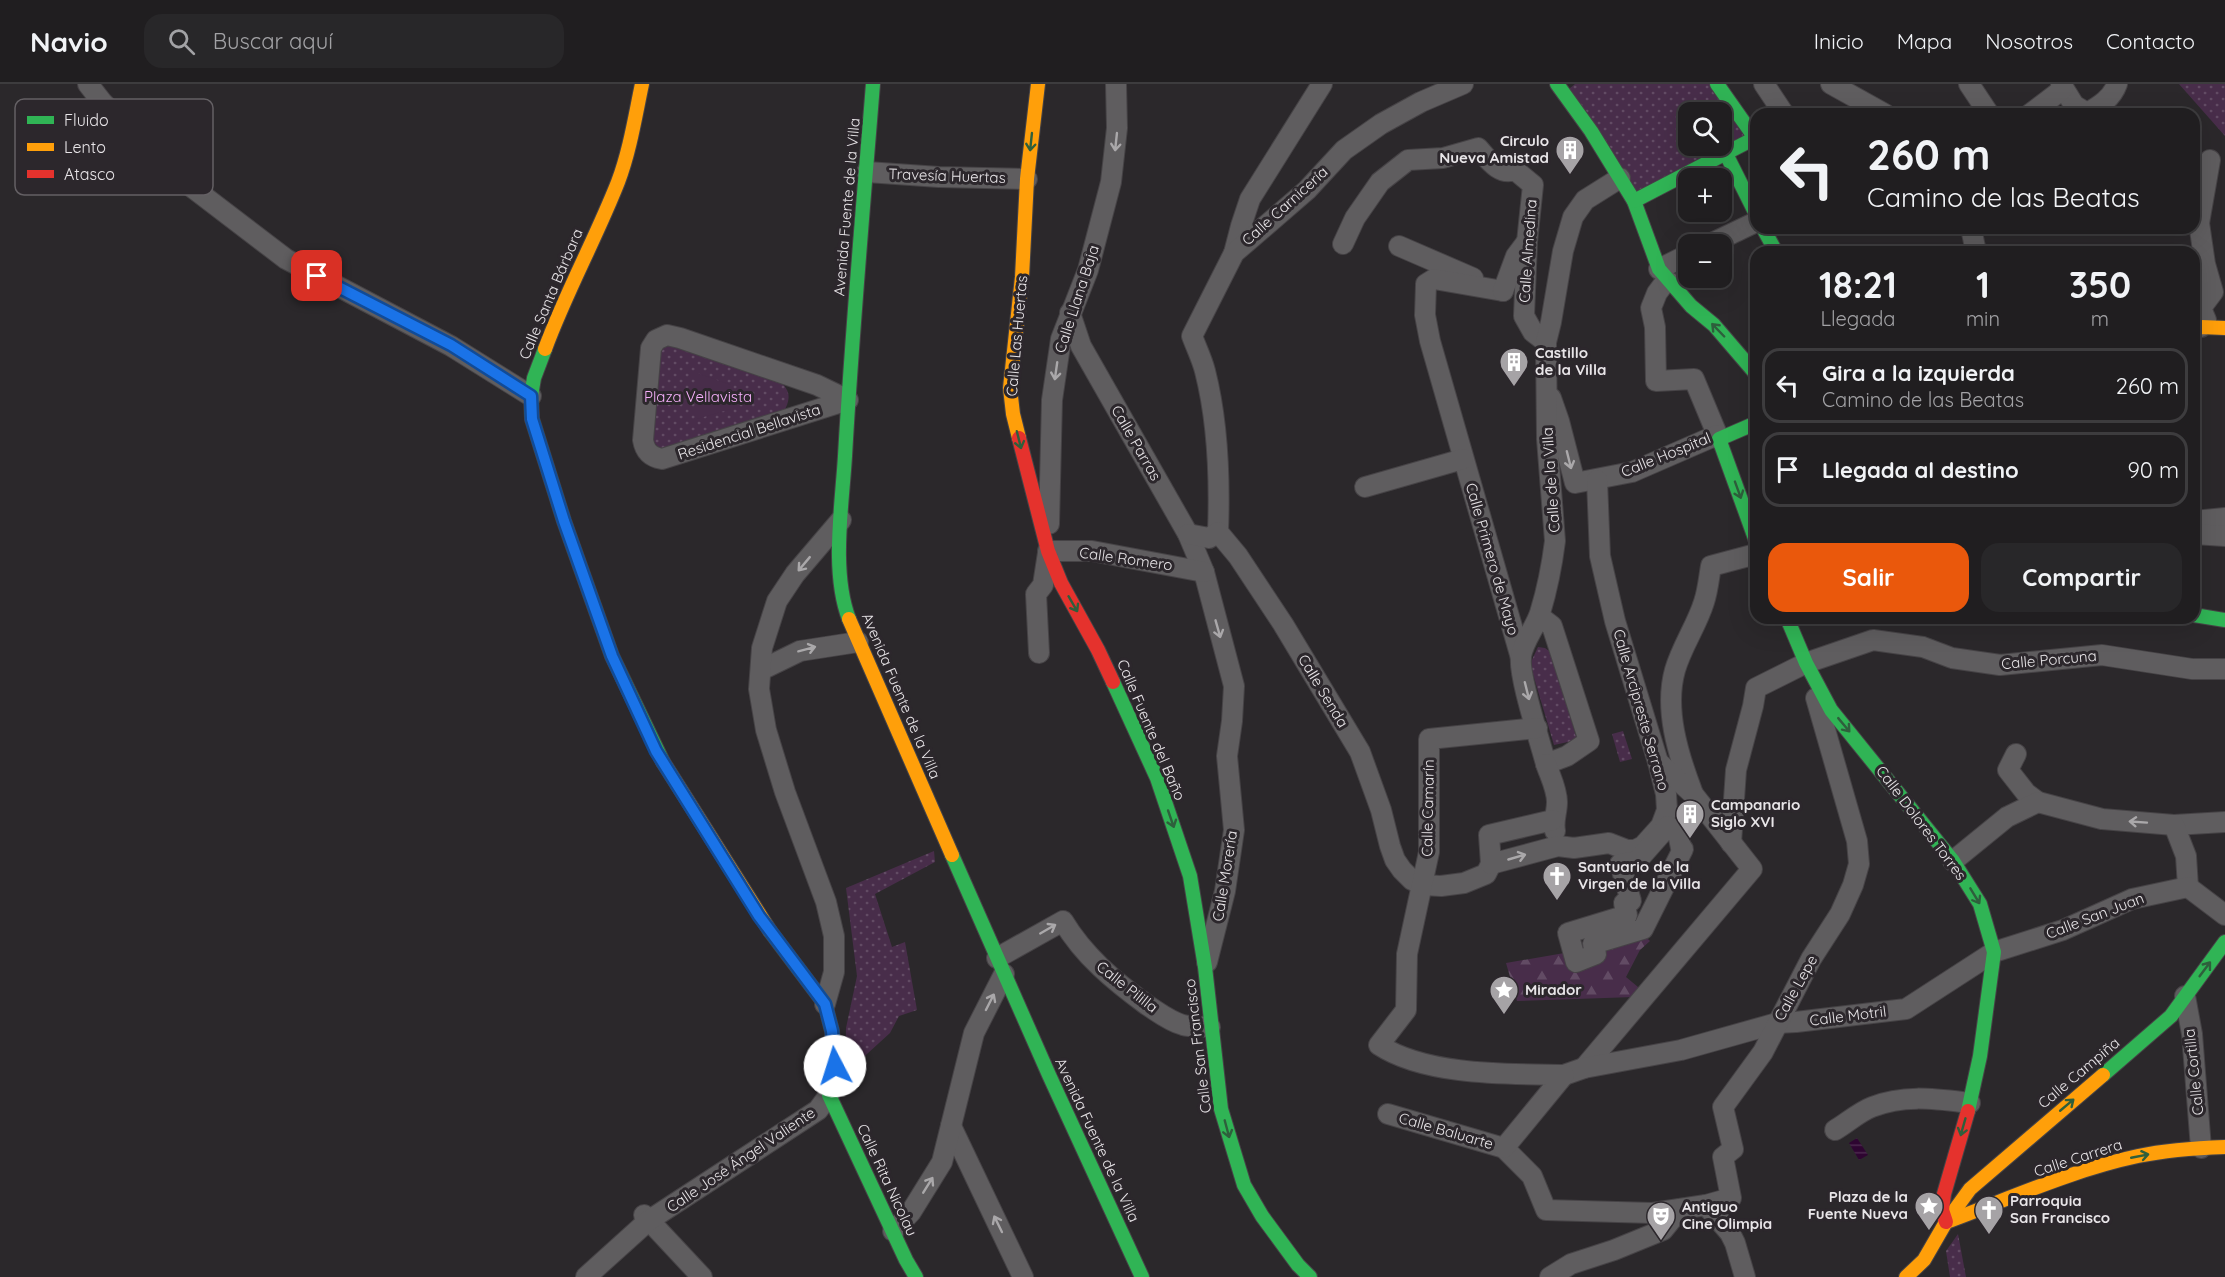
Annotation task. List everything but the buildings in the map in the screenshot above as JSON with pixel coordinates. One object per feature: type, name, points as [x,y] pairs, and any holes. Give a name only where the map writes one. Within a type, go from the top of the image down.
[{"type":"street","points":[[88,84],[100,99]]},
{"type":"street","name":"Calle Santa Bárbara","points":[[642,84],[630,143],[618,181],[557,317],[534,378],[531,396],[532,419],[564,521],[612,656],[656,751],[759,916],[825,1004],[832,1031],[835,1066],[830,1095]]},
{"type":"street","name":"Avenida Fuente de la Villa","points":[[873,84],[848,400],[840,576],[846,611],[1048,1075],[1142,1277]]},
{"type":"street","name":"Calle Las Huertas","points":[[1038,84],[1027,179],[1022,277],[1010,388],[1013,414],[1048,551],[1043,585],[1036,594],[1039,653]]},
{"type":"street","name":"Calle Llana Baja","points":[[1048,551],[1052,400],[1061,339],[1088,270],[1111,182],[1117,128],[1116,84]]},
{"type":"street","points":[[1234,253],[1250,199],[1322,84]]},
{"type":"street","name":"Calle Carnicería","points":[[1218,532],[1219,502],[1213,409],[1204,368],[1192,336],[1234,253],[1307,190],[1344,150],[1381,124],[1421,102],[1463,84]]},
{"type":"street","points":[[1718,84],[1750,129]]},
{"type":"street","points":[[1764,84],[1780,108]]},
{"type":"street","points":[[1831,84],[1874,108]]},
{"type":"street","points":[[1970,84],[1985,108]]},
{"type":"street","points":[[2096,108],[2114,93],[2116,84]]},
{"type":"street","points":[[2037,108],[2062,86],[2074,105],[2079,108]]},
{"type":"street","points":[[1565,87],[1634,201],[1664,275],[1691,306],[1714,325],[1750,367]]},
{"type":"street","points":[[1732,149],[1750,140]]},
{"type":"street","name":"Calle Almedina","points":[[1343,244],[1355,218],[1380,182],[1408,160],[1443,158],[1478,148],[1500,170],[1508,173],[1515,170],[1533,185],[1527,242],[1524,316],[1533,332],[1546,342]]},
{"type":"street","points":[[1634,201],[1718,156]]},
{"type":"street","points":[[1727,156],[1750,202]]},
{"type":"street","points":[[2200,208],[2210,160]]},
{"type":"street","name":"Travesía Huertas","points":[[867,172],[939,177],[1027,179]]},
{"type":"street","name":"Calle de la Villa","points":[[1558,846],[1553,820],[1557,804],[1555,790],[1536,728],[1521,658],[1528,636],[1539,616],[1555,541],[1547,440],[1546,342],[1563,251],[1573,217],[1585,200],[1620,178]]},
{"type":"street","points":[[202,195],[286,259],[451,345],[531,396]]},
{"type":"street","points":[[1731,234],[1750,225]]},
{"type":"street","points":[[2199,234],[2213,292],[2201,308],[2200,316]]},
{"type":"street","points":[[1399,246],[1503,291],[1516,256],[1527,242]]},
{"type":"street","points":[[1678,263],[1664,275],[1663,285],[1651,308],[1656,381],[1694,379],[1750,525]]},
{"type":"street","name":"Calle Primero de Mayo","points":[[1503,291],[1434,279],[1426,284],[1425,315],[1463,459],[1521,658]]},
{"type":"street","name":"Calle Parras","points":[[1070,313],[1081,346],[1188,534],[1204,572]]},
{"type":"street","points":[[2200,323],[2225,328]]},
{"type":"street","name":"Residencial Bellavista","points":[[667,335],[817,385],[848,400],[663,459],[654,457],[644,446],[651,348],[656,340],[667,335]]},
{"type":"street","name":"Calle Hospital","points":[[1546,384],[1560,421],[1575,483],[1597,480],[1647,466],[1718,437]]},
{"type":"street","points":[[1718,437],[1750,425]]},
{"type":"street","points":[[1365,487],[1463,459]]},
{"type":"street","name":"Calle Arcipreste Serrano","points":[[1558,846],[1575,848],[1609,843],[1627,850],[1643,846],[1661,826],[1667,810],[1658,762],[1615,621],[1600,556],[1597,480]]},
{"type":"street","points":[[2200,520],[2225,518]]},
{"type":"street","points":[[825,1004],[834,972],[834,936],[826,902],[785,792],[766,730],[759,689],[766,631],[777,601],[795,574],[842,520]]},
{"type":"street","points":[[1188,534],[1209,538],[1218,532]]},
{"type":"street","name":"Calle Senda","points":[[1218,532],[1239,556],[1283,624],[1360,752],[1395,860],[1412,880],[1423,885]]},
{"type":"street","points":[[2200,534],[2225,536]]},
{"type":"street","name":"Calle Romero","points":[[1048,551],[1092,551],[1204,572]]},
{"type":"street","name":"Calle Fuente del Baño","points":[[1048,551],[1061,583],[1098,650],[1157,778],[1190,876],[1205,967]]},
{"type":"street","points":[[1693,794],[1679,755],[1674,730],[1671,703],[1676,669],[1705,601],[1711,566],[1750,556]]},
{"type":"street","name":"Calle Morería","points":[[1204,572],[1233,686],[1232,721],[1227,756],[1233,830],[1226,891],[1205,967]]},
{"type":"street","points":[[1539,616],[1552,626],[1589,741],[1567,756],[1546,764]]},
{"type":"street","points":[[2200,616],[2225,621]]},
{"type":"street","name":"Calle Dolores Torres","points":[[1790,624],[1806,663],[1831,710],[1953,861],[1980,904],[1994,952],[1980,1056],[1970,1103],[1944,1194],[1942,1210],[1946,1222]]},
{"type":"street","name":"Calle Porcuna","points":[[1731,843],[1736,770],[1756,688],[1806,663],[1874,640],[1923,647],[1953,658],[2000,665],[2102,655],[2192,669],[2225,669]]},
{"type":"street","points":[[761,670],[800,651],[858,642]]},
{"type":"street","name":"Calle Lepe","points":[[1706,1205],[1731,1198],[1724,1157],[1733,1149],[1723,1107],[1762,1052],[1811,959],[1840,914],[1854,885],[1859,864],[1857,841],[1806,663]]},
{"type":"street","name":"Calle Camarín","points":[[1536,728],[1429,739],[1429,852],[1407,954],[1406,1010],[1379,1045],[1413,1061],[1477,1072],[1564,1075]]},
{"type":"street","points":[[2016,754],[2008,770],[2026,793],[2038,802],[2102,819],[2174,825],[2225,822]]},
{"type":"street","points":[[1584,1068],[1752,869],[1693,794],[1658,762]]},
{"type":"street","points":[[1953,861],[2007,817],[2038,802]]},
{"type":"street","points":[[1423,885],[1441,886],[1464,883],[1486,874],[1491,864],[1489,835],[1553,820]]},
{"type":"street","points":[[2174,825],[2186,856],[2188,887],[2225,915]]},
{"type":"street","points":[[1668,826],[1678,832],[1681,849],[1683,849],[1643,929],[1593,944],[1596,954],[1576,962],[1568,933],[1627,915],[1624,903],[1632,901],[1620,864],[1637,861],[1668,826]]},
{"type":"street","points":[[1491,864],[1558,846]]},
{"type":"street","name":"Calle San Juan","points":[[1994,952],[2063,930],[2132,899],[2188,887]]},
{"type":"street","name":"Calle Pililla","points":[[1001,966],[1063,921],[1087,955],[1133,995],[1169,1020],[1184,1025],[1210,1027]]},
{"type":"street","name":"Calle Campiña","points":[[1946,1222],[1970,1189],[2171,1016],[2225,942]]},
{"type":"street","name":"Calle Motril","points":[[1564,1075],[1584,1068],[1681,1050],[1777,1023],[1906,1009],[1994,952]]},
{"type":"street","points":[[893,1231],[911,1212],[942,1162],[974,1033],[1001,966]]},
{"type":"street","name":"Calle San Francisco","points":[[1205,967],[1221,1109],[1244,1185],[1262,1216],[1298,1265],[1310,1277]]},
{"type":"street","name":"Calle Cortilla","points":[[2185,996],[2192,1034],[2201,1148]]},
{"type":"street","name":"Calle Baluarte","points":[[1504,1148],[1564,1075]]},
{"type":"street","name":"Calle José Ángel Valiente","points":[[586,1277],[646,1218],[818,1110],[830,1095]]},
{"type":"street","name":"Calle Rita Nicolau","points":[[830,1095],[916,1277]]},
{"type":"street","points":[[1835,1130],[1871,1108],[1889,1102],[1918,1097],[1970,1103]]},
{"type":"street","name":"Calle Baluarte","points":[[1388,1114],[1504,1148],[1532,1176],[1546,1210],[1653,1213],[1706,1205]]},
{"type":"street","points":[[951,1126],[1023,1277]]},
{"type":"street","name":"Calle Carrera","points":[[1946,1222],[2126,1158],[2158,1152],[2225,1147]]},
{"type":"street","points":[[1706,1205],[1730,1233],[1745,1277]]},
{"type":"street","points":[[1550,1277],[1571,1264],[1663,1230],[1680,1209]]},
{"type":"street","points":[[646,1218],[702,1277]]},
{"type":"street","points":[[1906,1277],[1924,1260],[1946,1222]]},
{"type":"street","points":[[894,1271],[906,1260]]},
{"type":"street","points":[[1923,1277],[1924,1260]]},
{"type":"green space","points":[[1575,84],[1717,84],[1730,102],[1678,102],[1678,156],[1720,156],[1697,168],[1678,168],[1678,178],[1634,201],[1564,93]]},
{"type":"green space","points":[[2179,84],[2225,84],[2225,136]]},
{"type":"green space","points":[[1732,105],[1750,131],[1750,141],[1732,150]]},
{"type":"green space","name":"Plaza Vellavista","points":[[673,345],[779,381],[786,388],[789,396],[783,413],[661,450],[652,440],[659,356],[664,347]]},
{"type":"green space","points":[[697,373],[731,385],[731,409],[697,419]]},
{"type":"green space","points":[[1538,647],[1545,648],[1552,653],[1577,740],[1554,745],[1530,664]]},
{"type":"green space","points":[[1623,731],[1632,759],[1620,762],[1612,734]]},
{"type":"green space","points":[[934,851],[935,862],[875,894],[892,947],[905,942],[917,1010],[899,1016],[890,1033],[845,1074],[846,1028],[857,976],[846,888]]},
{"type":"green space","points":[[1643,934],[1650,941],[1640,950],[1626,977],[1644,992],[1634,997],[1517,1001],[1506,963],[1599,947]]},
{"type":"green space","points":[[1958,1234],[1966,1277],[1950,1277],[1946,1251]]},
{"type":"shaded area","points":[[1857,1138],[1868,1155],[1859,1160],[1849,1143]]},
{"type":"traffic: fast","points":[[849,619],[840,581],[839,539],[873,84]]},
{"type":"traffic: fast","points":[[1557,84],[1591,131],[1634,201],[1659,269],[1691,306],[1714,325],[1750,367]]},
{"type":"traffic: fast","points":[[1717,84],[1750,131]]},
{"type":"traffic: fast","points":[[1634,201],[1750,141]]},
{"type":"traffic: fast","points":[[1727,156],[1750,202]]},
{"type":"traffic: fast","points":[[1766,234],[1773,246]]},
{"type":"traffic: fast","points":[[545,349],[534,378],[531,396],[532,419],[564,521],[612,656],[663,762]]},
{"type":"traffic: fast","points":[[1750,426],[1719,439],[1750,524]]},
{"type":"traffic: fast","points":[[2200,616],[2225,620]]},
{"type":"traffic: fast","points":[[1790,624],[1806,663],[1831,710],[1953,861],[1980,904],[1994,952],[1980,1056],[1968,1111]]},
{"type":"traffic: fast","points":[[1113,682],[1157,778],[1190,876],[1205,967],[1221,1109],[1244,1185],[1262,1216],[1298,1265],[1310,1277]]},
{"type":"traffic: fast","points":[[952,855],[1049,1075],[1142,1277]]},
{"type":"traffic: fast","points":[[770,931],[825,1004],[832,1031],[835,1066],[829,1095],[916,1277]]},
{"type":"traffic: fast","points":[[2103,1075],[2171,1016],[2225,942]]},
{"type":"traffic: slow","points":[[545,349],[618,182],[629,146],[642,84]]},
{"type":"traffic: slow","points":[[1019,438],[1010,388],[1022,277],[1027,179],[1038,84]]},
{"type":"traffic: slow","points":[[2200,328],[2225,328]]},
{"type":"traffic: slow","points":[[849,619],[952,855]]},
{"type":"traffic: slow","points":[[663,762],[770,931]]},
{"type":"traffic: slow","points":[[1906,1277],[1924,1260],[1946,1222],[1970,1189],[2103,1075]]},
{"type":"traffic: slow","points":[[1946,1222],[2065,1177],[2113,1162],[2160,1152],[2225,1147]]},
{"type":"traffic: jam","points":[[1019,438],[1048,551],[1061,583],[1113,682]]},
{"type":"traffic: jam","points":[[1946,1222],[1942,1210],[1944,1194],[1968,1111]]},
{"type":"place","name":"Circulo Nueva Amistad","points":[[1570,176]]},
{"type":"place","name":"Castillo de la Villa","points":[[1514,388]]},
{"type":"place","name":"Campanario Siglo XVI","points":[[1690,840]]},
{"type":"place","name":"Santuario de la Virgen de la Villa","points":[[1557,902]]},
{"type":"place","name":"Mirador","points":[[1504,1016]]},
{"type":"place","name":"Plaza de la Fuente Nueva","points":[[1929,1232]]},
{"type":"place","name":"Parroquia San Francisco","points":[[1989,1236]]},
{"type":"place","name":"Antiguo Cine Olimpia","points":[[1661,1242]]},
{"type":"route","points":[[317,276],[451,345],[531,396],[532,419],[564,521],[612,656],[656,751],[759,916],[825,1004],[832,1031],[835,1066]]}]
